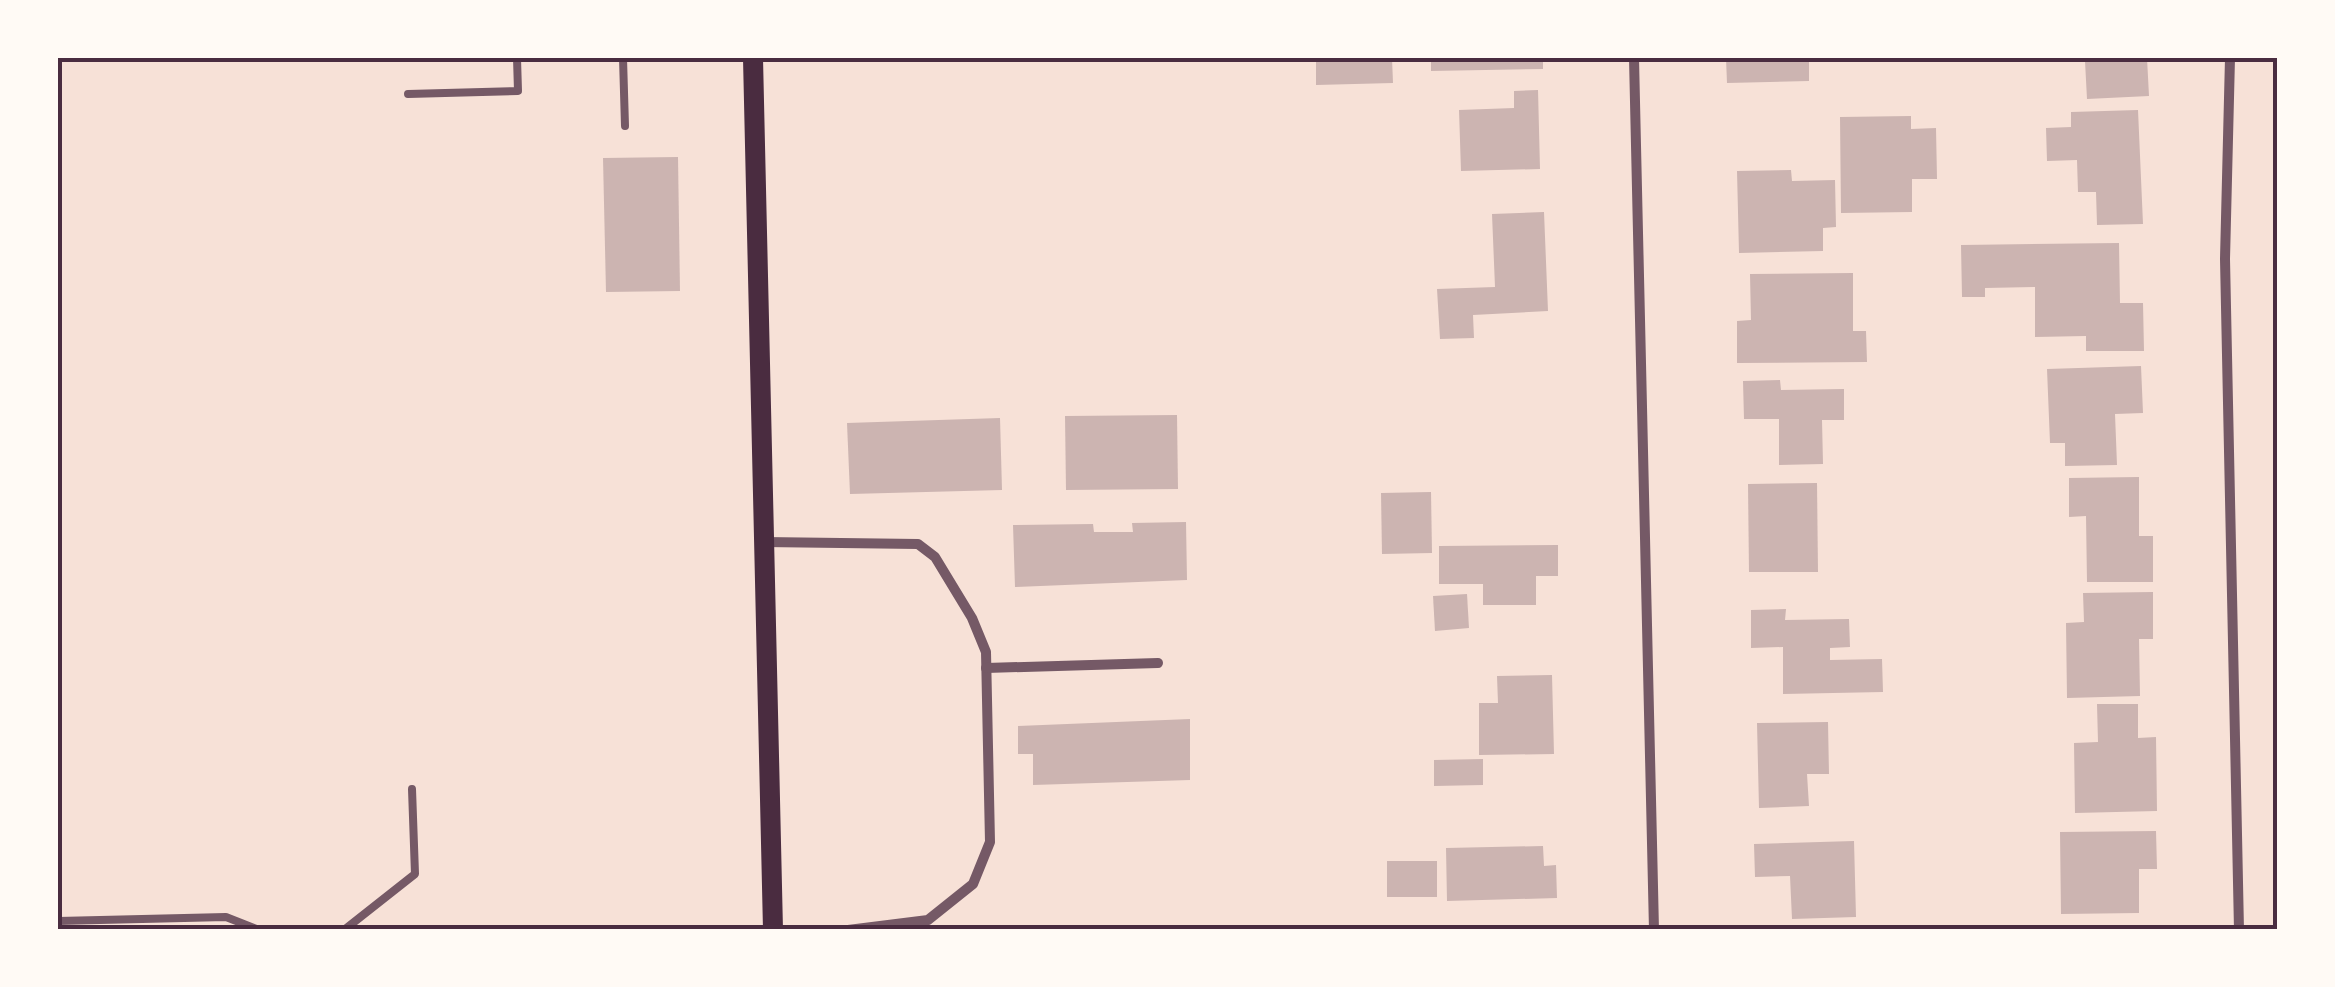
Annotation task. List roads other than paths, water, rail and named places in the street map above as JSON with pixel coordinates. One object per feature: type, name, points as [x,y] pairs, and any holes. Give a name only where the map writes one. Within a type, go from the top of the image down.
[{"type":"main road","points":[[753,58],[772,930]]},
{"type":"street","points":[[1634,58],[1654,930]]},
{"type":"street","points":[[2230,58],[2226,259],[2239,930]]},
{"type":"street","points":[[764,542],[918,544],[935,557],[972,618],[986,652],[990,842],[972,884],[928,920],[848,930]]},
{"type":"street","points":[[986,668],[1158,663]]},
{"type":"lane","points":[[408,94],[518,92],[517,58]]},
{"type":"lane","points":[[623,58],[625,126]]},
{"type":"lane","points":[[344,930],[414,874],[412,788]]},
{"type":"lane","points":[[58,921],[226,917],[259,930]]}]
